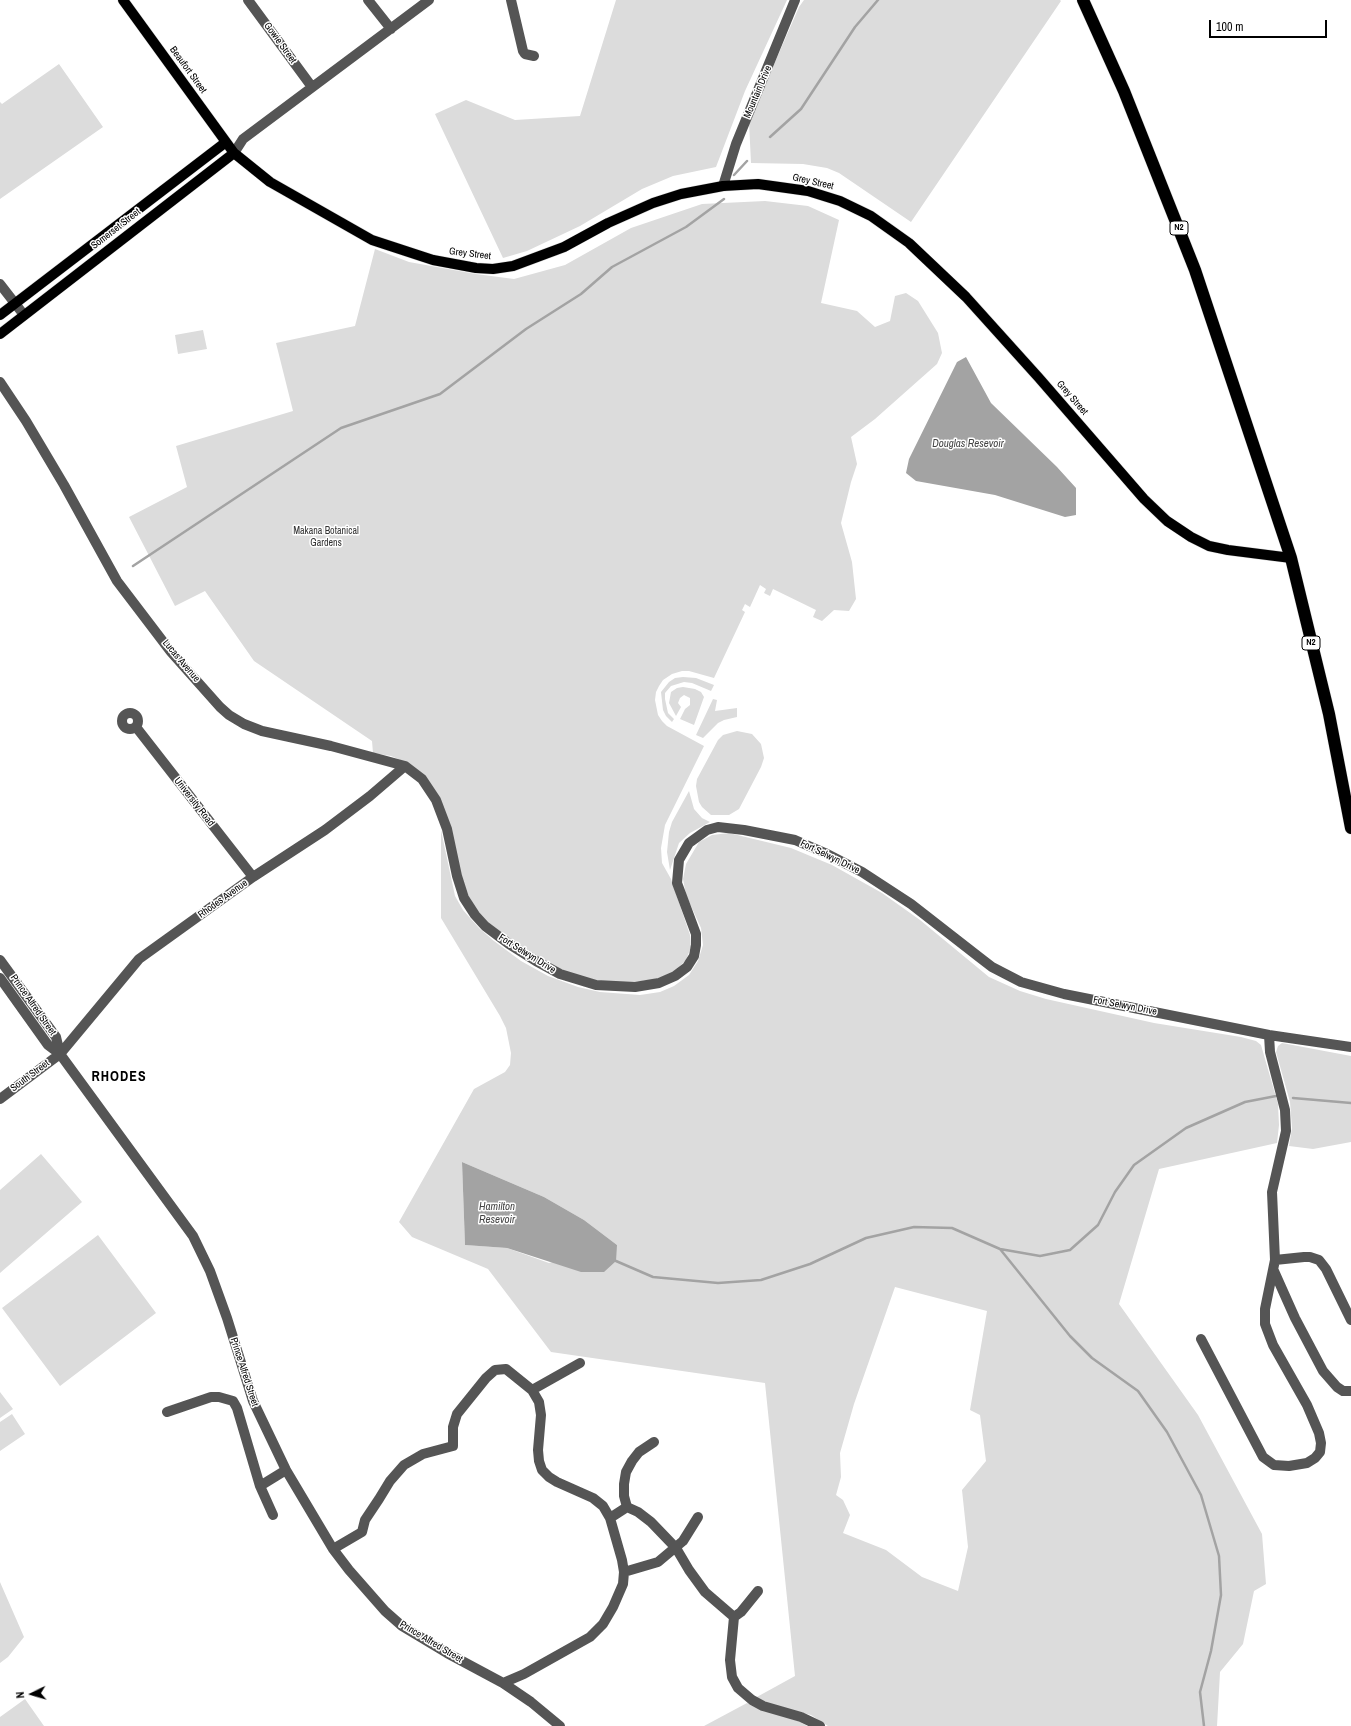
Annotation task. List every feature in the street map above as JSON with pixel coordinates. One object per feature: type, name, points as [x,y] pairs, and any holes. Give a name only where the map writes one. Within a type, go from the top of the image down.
[{"type":"highway","name":"N2","points":[[1082,0],[1124,91],[1195,270],[1291,558],[1329,714],[1351,828]]},
{"type":"main road","name":"Beaufort Street","points":[[123,0],[234,153]]},
{"type":"main road","name":"Somerset Street","points":[[0,315],[226,142]]},
{"type":"main road","name":"Somerset Street","points":[[0,334],[234,153]]},
{"type":"main road","name":"Grey Street","points":[[234,153],[270,182],[372,240],[433,260],[493,269],[513,266],[540,257],[653,203],[681,194],[723,186],[758,184],[808,191],[840,201],[871,216],[909,243],[966,297],[1039,378],[1144,499],[1167,521],[1191,537],[1209,546],[1228,550],[1291,558]]},
{"type":"main road","points":[[170,185],[178,196]]},
{"type":"main road","points":[[101,237],[108,250]]},
{"type":"street","name":"Gowie Street","points":[[248,0],[312,86]]},
{"type":"street","points":[[368,0],[390,29]]},
{"type":"street","name":"Somerset Street","points":[[234,153],[243,139],[429,0]]},
{"type":"street","points":[[511,0],[523,50],[525,54],[534,56]]},
{"type":"street","name":"Mountain Drive","points":[[723,186],[736,144],[795,0]]},
{"type":"street","name":"Somerset Street","points":[[226,142],[243,139]]},
{"type":"street","points":[[0,284],[24,315]]},
{"type":"street","name":"Lucas Avenue","points":[[0,382],[26,421],[64,485],[117,581],[171,652],[220,707],[229,715],[244,724],[262,731],[331,746],[405,766],[422,779],[430,789],[436,800],[447,829]]},
{"type":"street","name":"University Road","points":[[136,727],[253,877]]},
{"type":"street","name":"Rhodes Avenue","points":[[60,1054],[139,959],[253,877],[325,830],[370,796],[405,766]]},
{"type":"street","name":"Fort Selwyn Drive","points":[[447,829],[457,876],[464,898],[475,915],[485,926],[508,944],[560,974],[581,982],[596,985],[635,987],[664,981],[675,976],[687,967],[694,956],[696,934],[677,883],[679,860],[682,853],[693,840],[706,830],[718,827],[744,830],[795,840],[825,853],[862,872],[911,904],[992,967],[1021,982],[1064,994],[1269,1035],[1351,1046]]},
{"type":"street","name":"Prince Alfred Street","points":[[0,960],[56,1037],[60,1054]]},
{"type":"street","name":"Prince Alfred Street","points":[[0,978],[48,1045],[60,1054],[193,1236],[210,1271],[227,1318],[252,1402],[286,1470],[333,1549],[349,1570],[380,1605],[402,1626],[447,1653],[503,1683],[531,1702],[560,1726]]},
{"type":"street","points":[[1202,1339],[1263,1457],[1274,1465],[1289,1466],[1308,1463],[1315,1458],[1320,1452],[1319,1433],[1307,1405],[1273,1345],[1265,1324],[1265,1309],[1274,1272],[1275,1260],[1272,1192],[1285,1142],[1286,1120],[1285,1110],[1270,1052],[1269,1035]]},
{"type":"street","name":"South Street","points":[[0,1099],[60,1054]]},
{"type":"street","points":[[1275,1260],[1304,1257],[1319,1260],[1326,1269],[1351,1320]]},
{"type":"street","points":[[1274,1272],[1298,1325],[1323,1371],[1336,1387],[1343,1391],[1351,1391]]},
{"type":"street","points":[[532,1390],[580,1363]]},
{"type":"street","points":[[333,1549],[362,1532],[365,1520],[390,1481],[404,1465],[423,1454],[453,1446],[453,1427],[457,1414],[486,1378],[495,1370],[506,1369],[532,1390],[539,1402],[541,1415],[538,1450],[542,1470],[557,1482],[593,1498],[602,1506],[610,1518],[624,1572],[622,1584],[613,1607],[603,1624],[590,1637],[524,1674],[503,1683]]},
{"type":"street","points":[[167,1412],[211,1397],[219,1397],[233,1401],[238,1408],[260,1486],[273,1515]]},
{"type":"street","points":[[654,1442],[639,1452],[626,1472],[624,1496],[627,1506],[652,1522],[676,1548],[689,1570],[705,1592],[734,1617]]},
{"type":"street","points":[[260,1486],[286,1470]]},
{"type":"street","points":[[610,1518],[627,1506]]},
{"type":"street","points":[[624,1572],[658,1562],[683,1542],[698,1517]]},
{"type":"street","points":[[758,1591],[741,1612],[734,1617],[730,1660],[732,1677],[738,1688],[752,1700],[763,1706],[801,1717],[820,1726]]},
{"type":"green space","points":[[616,0],[787,0],[745,91],[716,167],[673,176],[642,189],[580,226],[527,251],[503,258],[435,114],[466,100],[515,120],[580,116]]},
{"type":"green space","points":[[804,0],[1061,1],[911,222],[839,173],[827,168],[803,164],[751,163],[749,122],[799,7]]},
{"type":"green space","points":[[59,64],[103,127],[0,199],[0,102],[2,104]]},
{"type":"green space","name":"Makana Botanical Gardens","points":[[765,201],[808,206],[839,220],[821,303],[857,311],[875,327],[890,321],[895,296],[906,293],[918,301],[938,333],[942,353],[937,364],[875,419],[851,437],[857,464],[841,523],[852,562],[856,599],[849,611],[834,610],[822,621],[813,617],[816,610],[773,589],[770,596],[764,593],[766,589],[760,585],[750,607],[745,604],[742,610],[745,612],[714,678],[689,671],[682,671],[672,674],[663,680],[659,686],[656,692],[655,700],[658,715],[662,721],[667,726],[704,746],[665,825],[661,848],[662,863],[671,879],[690,935],[691,947],[686,960],[676,970],[662,977],[624,983],[594,980],[566,972],[539,958],[507,939],[486,922],[471,903],[426,778],[410,764],[391,756],[373,753],[372,741],[254,661],[205,591],[175,606],[129,517],[187,487],[176,446],[293,411],[276,343],[355,326],[375,249],[409,262],[514,279],[565,265],[631,228],[702,204]]},
{"type":"green space","points":[[203,330],[207,349],[178,354],[175,335]]},
{"type":"green space","points":[[675,678],[696,678],[714,685],[711,691],[692,683],[684,682],[671,686],[665,693],[665,699],[668,713],[674,719],[672,722],[663,710],[661,692],[669,682]]},
{"type":"green space","points":[[683,687],[695,689],[701,692],[704,697],[694,725],[680,719],[685,709],[690,705],[690,698],[684,695],[680,698],[678,703],[681,707],[676,716],[669,703],[671,692],[677,688]]},
{"type":"green space","points":[[713,699],[717,700],[715,711],[737,708],[737,717],[718,723],[703,738],[696,735]]},
{"type":"green space","points":[[737,731],[752,734],[761,744],[764,758],[761,767],[739,809],[729,815],[711,815],[699,802],[696,786],[697,779],[718,740],[723,735]]},
{"type":"green space","points":[[689,791],[694,809],[702,818],[710,822],[690,833],[679,843],[670,870],[667,852],[669,832],[672,822]]},
{"type":"green space","points":[[441,830],[455,896],[463,910],[479,928],[521,961],[548,976],[578,987],[600,992],[640,995],[660,992],[674,986],[689,975],[698,961],[703,945],[701,928],[686,895],[683,879],[686,864],[699,842],[712,835],[729,833],[791,848],[832,865],[882,893],[920,920],[989,977],[1020,991],[1046,999],[1154,1023],[1241,1037],[1256,1041],[1261,1045],[1278,1104],[1279,1125],[1277,1143],[1159,1169],[1119,1304],[1198,1415],[1262,1534],[1266,1584],[1254,1591],[1243,1644],[1220,1672],[1217,1726],[828,1726],[811,1715],[764,1703],[755,1698],[795,1676],[765,1383],[551,1352],[488,1269],[412,1237],[399,1222],[474,1089],[505,1072],[510,1065],[511,1053],[506,1028],[441,918]],"holes":[[[462,1162],[544,1197],[584,1220],[617,1245],[549,1263],[507,1248],[465,1245]],[[895,1287],[987,1311],[970,1410],[980,1415],[986,1461],[962,1490],[968,1547],[958,1591],[922,1577],[886,1550],[843,1533],[850,1515],[843,1500],[836,1495],[841,1477],[840,1453],[854,1404]]]},
{"type":"green space","points":[[1282,1043],[1351,1056],[1351,1142],[1313,1149],[1289,1146],[1292,1128],[1290,1102],[1276,1052],[1278,1046]]},
{"type":"green space","points":[[41,1154],[82,1202],[0,1273],[0,1190]]},
{"type":"green space","points":[[98,1235],[156,1313],[60,1386],[2,1308]]},
{"type":"green space","points":[[0,1392],[13,1409],[0,1418]]},
{"type":"green space","points":[[12,1414],[25,1434],[0,1451],[0,1422]]},
{"type":"green space","points":[[0,1582],[24,1637],[8,1657],[0,1663]]},
{"type":"green space","points":[[25,1699],[44,1726],[0,1726],[0,1717]]},
{"type":"green space","points":[[747,1703],[798,1721],[807,1726],[704,1726]]},
{"type":"water","name":"Douglas Resevoir","points":[[966,357],[991,403],[1057,467],[1076,488],[1076,515],[1065,517],[995,495],[916,481],[906,473],[909,459],[957,362]]},
{"type":"water","name":"Hamilton Resevoir","points":[[462,1162],[544,1197],[584,1220],[617,1245],[616,1261],[604,1272],[581,1272],[507,1248],[465,1245]]},
{"type":"waterway","points":[[770,137],[801,109],[855,27],[878,0]]},
{"type":"waterway","points":[[734,175],[747,161]]},
{"type":"waterway","points":[[133,566],[341,428],[440,394],[526,329],[581,294],[612,267],[686,227],[724,199]]},
{"type":"waterway","points":[[616,1261],[653,1277],[718,1283],[761,1280],[810,1264],[866,1238],[914,1227],[952,1228],[1000,1249],[1040,1256],[1070,1250],[1098,1225],[1115,1192],[1134,1165],[1186,1128],[1245,1102],[1276,1096]]},
{"type":"waterway","points":[[1293,1098],[1351,1103]]},
{"type":"waterway","points":[[1000,1249],[1070,1336],[1092,1358],[1138,1391],[1167,1432],[1201,1495],[1219,1556],[1221,1595],[1211,1651],[1200,1692],[1204,1726]]},
{"type":"district","name":"RHODES","points":[[119,1077]]}]
